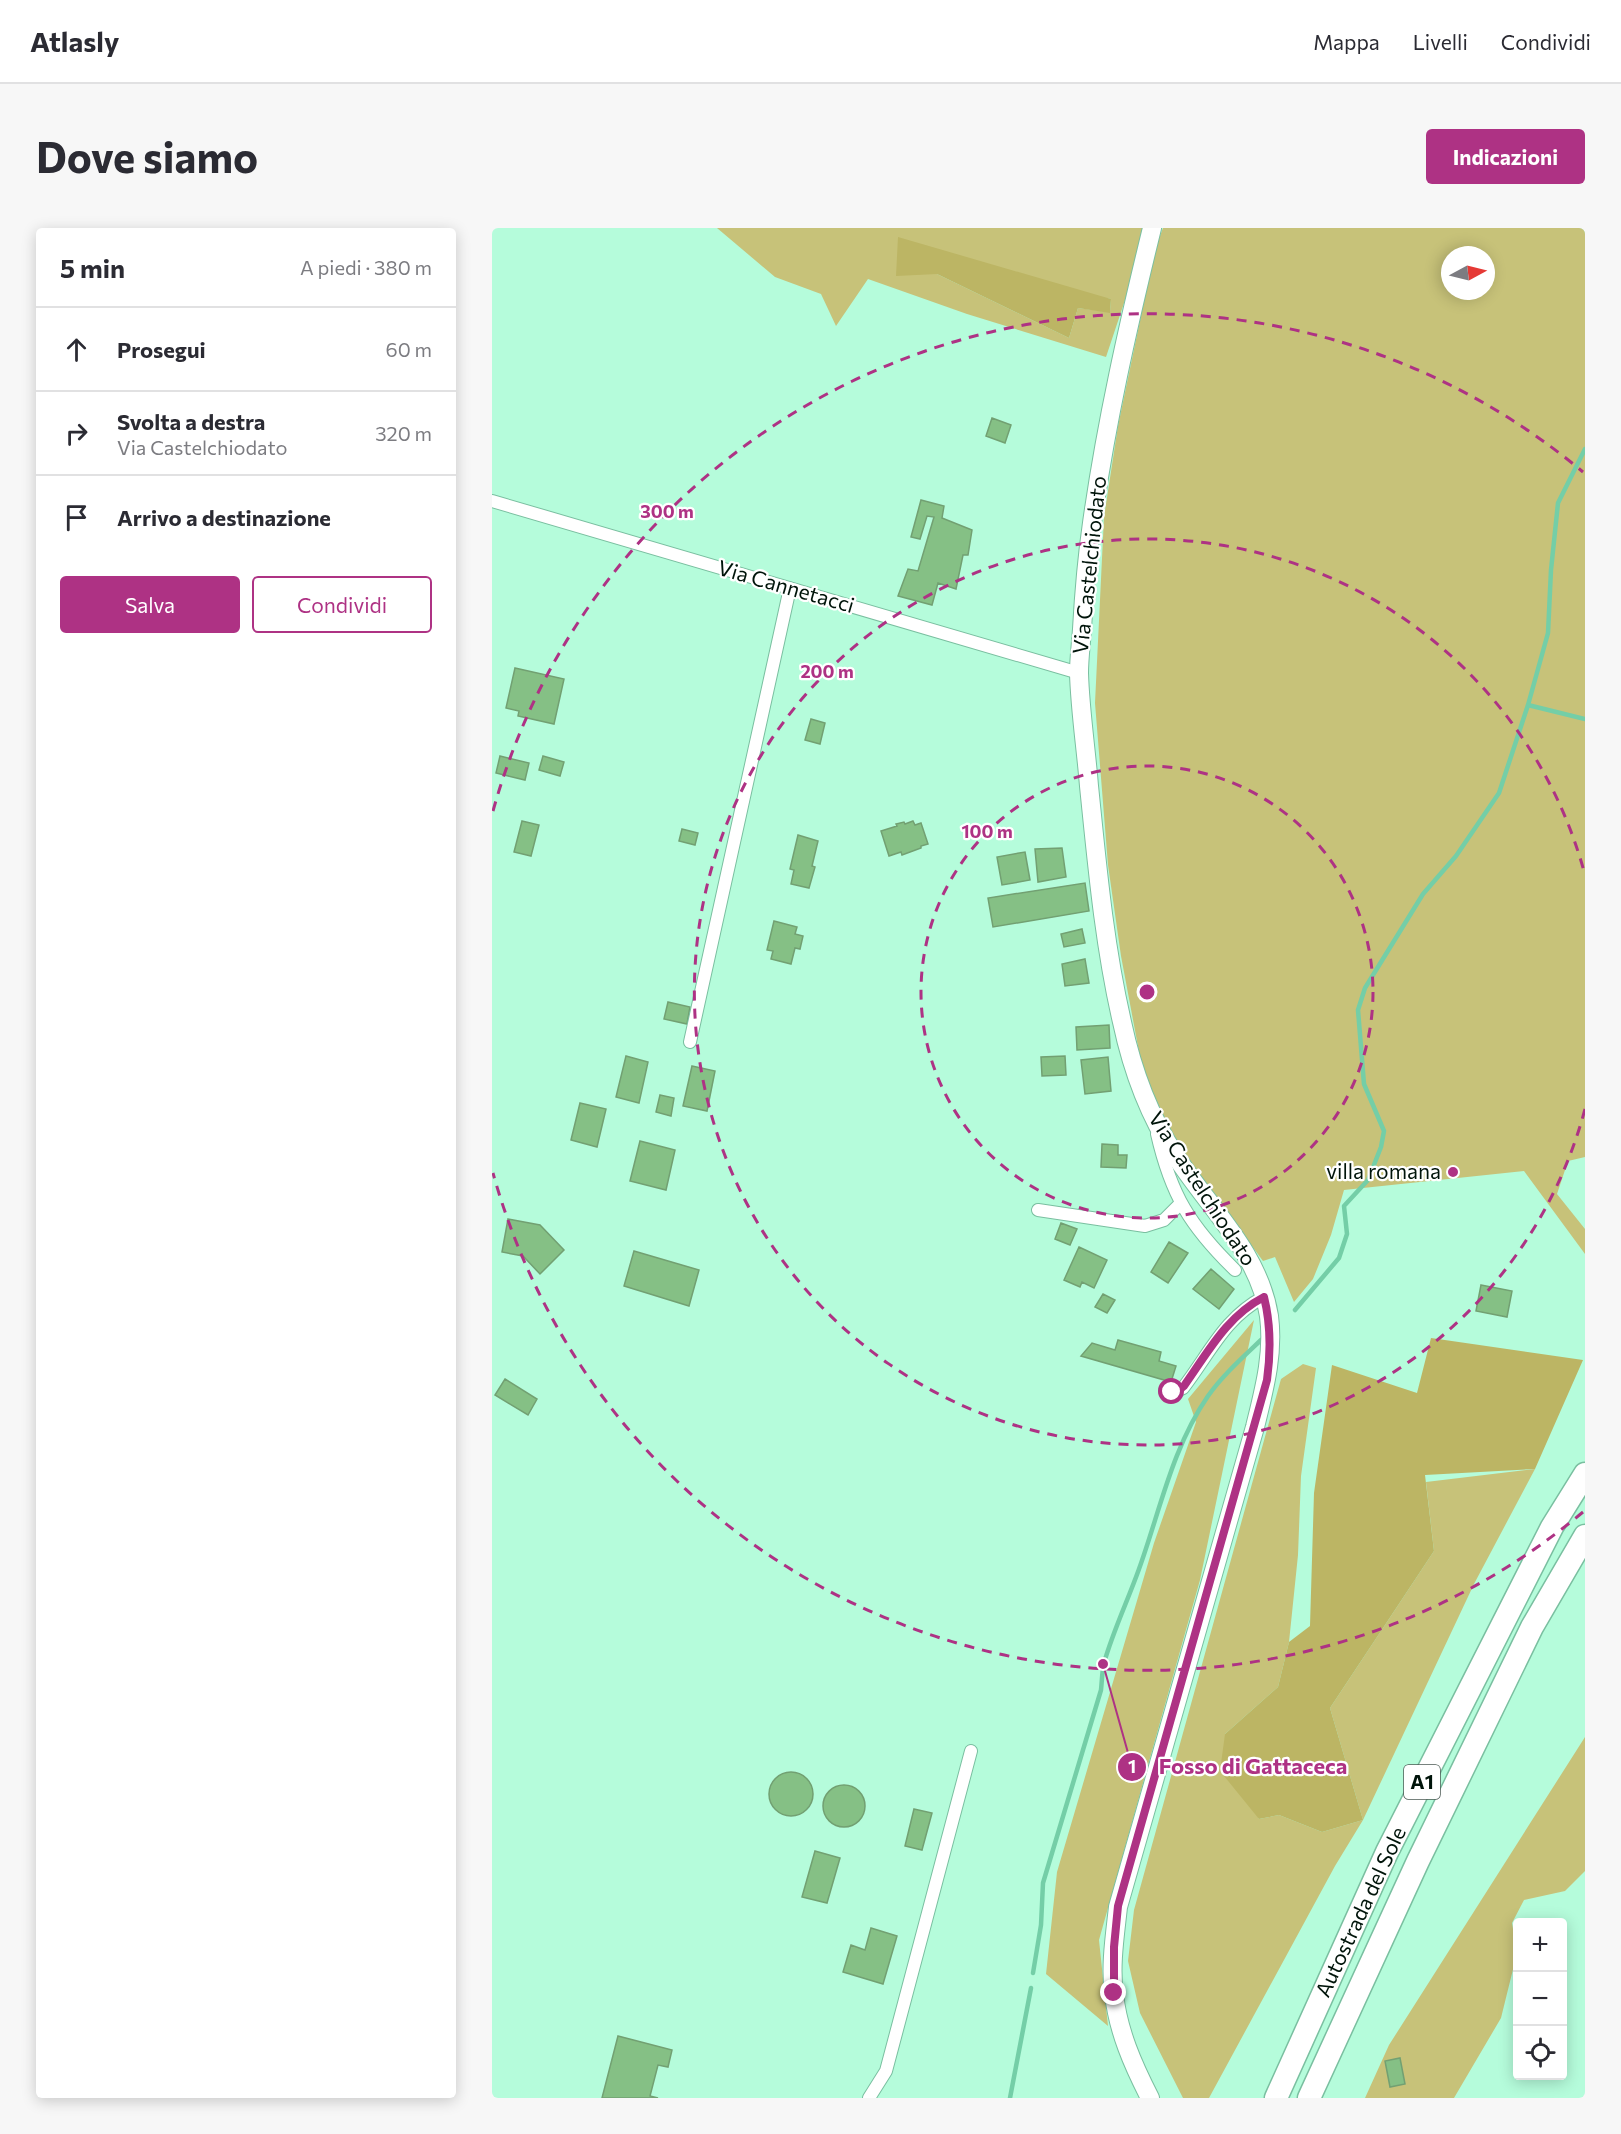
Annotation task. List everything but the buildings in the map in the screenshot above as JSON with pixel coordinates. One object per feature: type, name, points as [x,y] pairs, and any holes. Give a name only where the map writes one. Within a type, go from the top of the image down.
[{"type":"highway","name":"Autostrada del Sole","points":[[1276,2098],[1387,1852],[1552,1527],[1585,1474]]},
{"type":"highway","name":"Autostrada del Sole","points":[[1309,2098],[1418,1861],[1532,1627],[1585,1536]]},
{"type":"street","name":"Via Castelchiodato","points":[[1150,2098],[1135,2069],[1123,2037],[1114,1993],[1114,1947],[1118,1906],[1263,1396],[1271,1352],[1269,1322],[1264,1297],[1246,1254],[1183,1168],[1152,1115],[1138,1082],[1112,973],[1097,864],[1079,673],[1085,569],[1098,481],[1125,340],[1152,228]]},
{"type":"street","name":"Via Cannetacci","points":[[492,501],[1079,673]]},
{"type":"street","points":[[690,1042],[790,588]]},
{"type":"street","points":[[1152,1115],[1167,1174],[1180,1204],[1200,1234],[1235,1270]]},
{"type":"street","points":[[1038,1210],[1145,1226],[1164,1220],[1180,1204]]},
{"type":"street","points":[[1166,1391],[1174,1392],[1183,1388],[1233,1318],[1246,1307],[1264,1297]]},
{"type":"street","points":[[869,2098],[886,2071],[971,1751]]},
{"type":"shaded area","points":[[717,228],[1145,228],[1106,357],[967,314],[868,279],[836,326],[821,294],[775,277]],"holes":[[[937,274],[1111,299],[1110,312],[1078,308],[1069,338]]]},
{"type":"shaded area","points":[[1163,228],[1585,228],[1585,1157],[1568,1161],[1557,1194],[1585,1229],[1585,1254],[1524,1171],[1344,1190],[1331,1235],[1313,1279],[1294,1302],[1275,1257],[1263,1261],[1178,1146],[1152,1091],[1140,1057],[1121,956],[1108,865],[1095,703],[1104,517],[1118,426],[1155,249]]},
{"type":"shaded area","points":[[898,237],[1111,299],[1110,313],[1078,308],[1069,338],[937,274],[896,276]]},
{"type":"shaded area","points":[[1254,1320],[1200,1580],[1099,1940],[1108,2026],[1046,1974],[1057,1872],[1154,1543],[1196,1422],[1188,1399]]},
{"type":"shaded area","points":[[1431,1338],[1583,1360],[1535,1469],[1425,1475],[1434,1551],[1330,1708],[1363,1820],[1322,1832],[1279,1815],[1259,1819],[1220,1771],[1225,1734],[1278,1687],[1289,1642],[1310,1626],[1314,1493],[1332,1365],[1417,1393]]},
{"type":"shaded area","points":[[1303,1364],[1316,1368],[1301,1476],[1298,1555],[1289,1642],[1278,1687],[1225,1734],[1259,1819],[1279,1815],[1322,1832],[1363,1820],[1335,1866],[1209,2098],[1183,2098],[1140,2013],[1128,1961],[1134,1910],[1281,1379]]},
{"type":"shaded area","points":[[1535,1469],[1474,1584],[1363,1820],[1330,1708],[1434,1551],[1426,1482]]},
{"type":"shaded area","points":[[1585,1737],[1585,1871],[1565,1891],[1524,1900],[1513,1918],[1513,1969],[1501,2018],[1454,2098],[1365,2098],[1389,2045]]},
{"type":"waterway","points":[[1295,1310],[1339,1258],[1347,1234],[1344,1206],[1368,1180],[1381,1147],[1384,1131],[1364,1084],[1358,1010],[1365,988],[1423,894],[1456,856],[1499,793],[1528,705],[1548,633],[1551,570],[1558,503],[1585,449]]},
{"type":"waterway","points":[[1528,705],[1585,719]]},
{"type":"waterway","points":[[1033,1973],[1041,1925],[1043,1883],[1101,1690],[1103,1666],[1139,1569],[1168,1480],[1185,1437],[1208,1396],[1226,1374],[1261,1340]]},
{"type":"waterway","points":[[1010,2098],[1031,1988]]},
{"type":"place","name":"villa romana","points":[[1453,1172]]},
{"type":"place","name":"Fosso di Gattaceca","points":[[1103,1664]]},
{"type":"route","points":[[1114,1993],[1114,1947],[1118,1906],[1267,1380],[1271,1352],[1270,1329],[1264,1297],[1246,1307],[1233,1318],[1183,1388],[1172,1392]]}]
